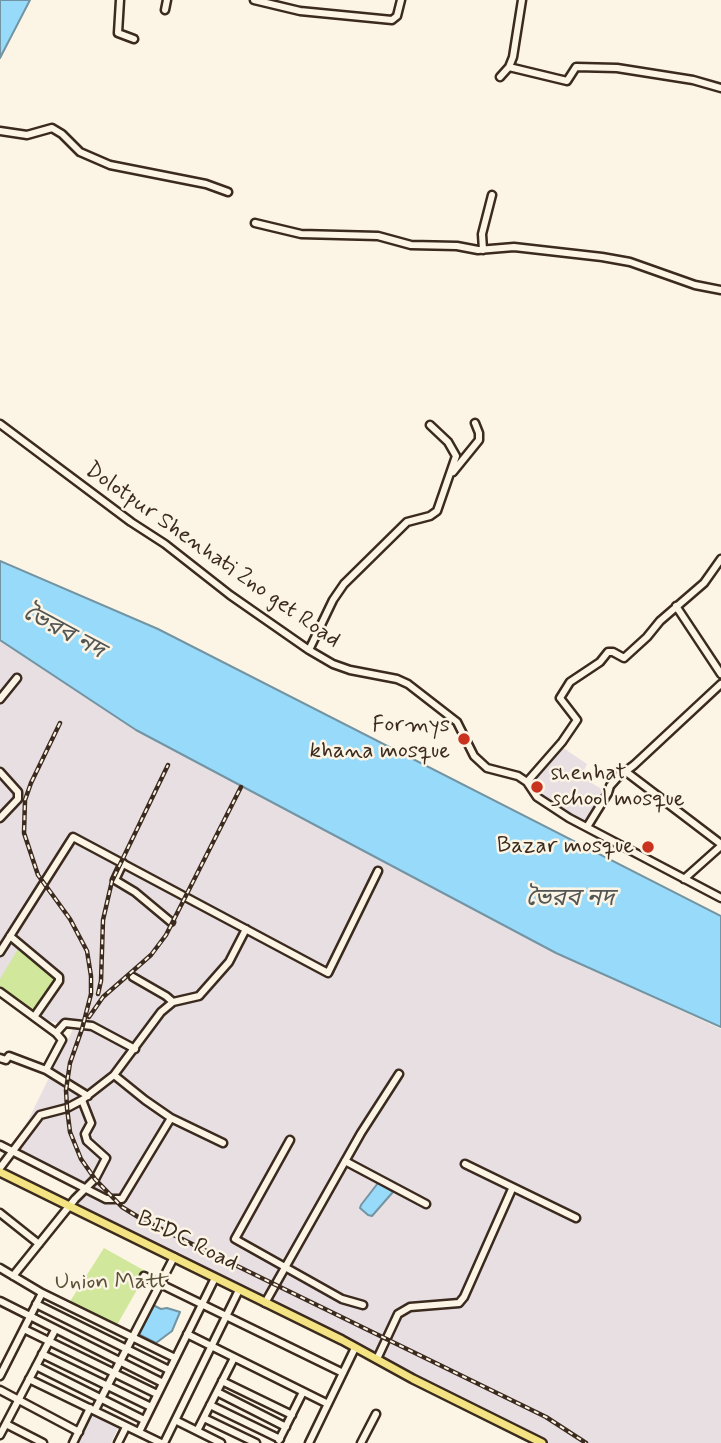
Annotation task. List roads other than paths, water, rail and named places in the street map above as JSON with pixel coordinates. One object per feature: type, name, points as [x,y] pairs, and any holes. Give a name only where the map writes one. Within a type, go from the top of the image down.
[{"type":"main road","name":"BIDC Road","points":[[0,1172],[542,1443]]},
{"type":"main road","name":"BIDC Road","points":[[239,1291],[355,1348]]},
{"type":"street","points":[[120,0],[118,33],[134,39]]},
{"type":"street","points":[[165,10],[167,0]]},
{"type":"street","points":[[254,0],[300,11],[392,20],[397,16],[401,0]]},
{"type":"street","points":[[500,77],[509,67],[519,29],[522,0]]},
{"type":"street","points":[[509,67],[567,81],[576,67],[618,68],[693,80],[721,88]]},
{"type":"street","points":[[0,131],[27,135],[52,128],[80,152],[101,162],[206,184],[228,192]]},
{"type":"street","points":[[483,250],[482,234],[492,195]]},
{"type":"street","points":[[255,223],[301,233],[377,236],[411,245],[457,246],[483,250],[514,247],[602,257],[630,262],[695,285],[721,290]]},
{"type":"street","points":[[451,473],[479,440],[480,433],[475,423]]},
{"type":"street","name":"Dolotpur Shenhati 2no get Road","points":[[0,424],[165,544],[230,595],[309,650],[342,667],[408,684],[457,722],[474,756],[487,768],[519,776],[527,782],[537,797],[587,827],[721,898]]},
{"type":"street","points":[[309,650],[333,600],[344,584],[407,522],[430,516],[437,511],[456,456],[448,442],[430,425]]},
{"type":"street","points":[[527,782],[562,742],[577,720],[560,698],[570,682],[600,662],[608,652],[624,658],[704,583],[721,559]]},
{"type":"street","points":[[677,606],[721,674]]},
{"type":"street","points":[[0,699],[17,678]]},
{"type":"street","points":[[587,827],[610,786],[721,684]]},
{"type":"street","points":[[625,771],[721,845],[684,879]]},
{"type":"street","points":[[0,772],[18,792],[18,799],[0,818]]},
{"type":"street","points":[[0,952],[73,837],[328,974],[377,871]]},
{"type":"street","points":[[123,863],[115,880],[135,892],[171,922]]},
{"type":"street","points":[[0,1172],[40,1115],[67,1108],[85,1098],[114,1075],[161,1012],[173,1002],[199,996],[229,962],[246,929]]},
{"type":"street","points":[[10,936],[59,976],[59,981],[34,1017]]},
{"type":"street","points":[[133,977],[173,1002]]},
{"type":"street","points":[[0,992],[56,1032],[62,1040],[46,1070]]},
{"type":"street","points":[[56,1032],[65,1023],[92,1026],[135,1049]]},
{"type":"street","points":[[0,1058],[6,1059],[9,1056],[46,1070],[85,1098],[91,1124],[85,1134],[87,1141],[106,1158],[94,1179],[13,1276]]},
{"type":"street","points":[[265,1303],[345,1161],[399,1074]]},
{"type":"street","points":[[114,1075],[172,1118],[223,1143]]},
{"type":"street","points":[[0,1145],[106,1199],[122,1199],[172,1118]]},
{"type":"street","points":[[290,1140],[235,1239],[342,1298],[363,1306]]},
{"type":"street","points":[[345,1161],[426,1203]]},
{"type":"street","points":[[465,1164],[576,1218]]},
{"type":"street","points":[[377,1359],[398,1314],[410,1307],[459,1303],[464,1297],[512,1189]]},
{"type":"street","points":[[0,1213],[39,1244]]},
{"type":"street","points":[[74,1443],[102,1398],[173,1259]]},
{"type":"street","points":[[0,1268],[42,1293],[175,1358]]},
{"type":"street","points":[[144,1276],[344,1373]]},
{"type":"street","points":[[139,1432],[214,1279]]},
{"type":"street","points":[[29,1379],[162,1443],[239,1291]]},
{"type":"street","points":[[0,1375],[42,1293]]},
{"type":"street","points":[[0,1301],[163,1383]]},
{"type":"street","points":[[36,1304],[169,1370]]},
{"type":"street","points":[[24,1329],[157,1394]]},
{"type":"street","points":[[0,1435],[55,1330]]},
{"type":"street","points":[[187,1334],[328,1404]]},
{"type":"street","points":[[309,1443],[355,1348]]},
{"type":"street","points":[[43,1354],[151,1407]]},
{"type":"street","points":[[197,1431],[234,1358]]},
{"type":"street","points":[[36,1366],[144,1420]]},
{"type":"street","points":[[222,1381],[292,1415]]},
{"type":"street","points":[[0,1391],[79,1432]]},
{"type":"street","points":[[217,1392],[286,1427]]},
{"type":"street","points":[[211,1405],[279,1441],[303,1392]]},
{"type":"street","points":[[361,1443],[376,1414]]},
{"type":"street","points":[[204,1418],[256,1443]]},
{"type":"street","points":[[177,1421],[221,1443]]},
{"type":"street","points":[[6,1424],[43,1443]]},
{"type":"street","points":[[118,1443],[126,1427]]},
{"type":"water","points":[[0,0],[30,0],[0,58]]},
{"type":"water","name":"ভৈরব নদ","points":[[0,561],[158,629],[721,916],[721,1027],[556,953],[136,730],[0,640]]},
{"type":"water","points":[[378,1183],[393,1192],[372,1216],[360,1208]]},
{"type":"water","points":[[153,1305],[180,1312],[172,1331],[156,1343],[138,1334]]},
{"type":"railway","points":[[60,723],[25,800],[24,833],[38,875],[70,919],[87,951],[91,994],[70,1063],[66,1090],[70,1132],[81,1159],[95,1179],[122,1207],[143,1220],[546,1417],[586,1443]]},
{"type":"railway","points":[[98,994],[101,981],[103,920],[112,881],[168,765]]},
{"type":"railway","points":[[89,1017],[103,997],[151,955],[166,935],[241,787]]},
{"type":"place","name":"Formys khana mosque","points":[[464,739]]},
{"type":"place","name":"shenhat school mosque","points":[[537,787]]},
{"type":"place","name":"Bazar mosque","points":[[648,847]]},
{"type":"park label","name":"Union Matt","points":[[112,1283]]}]
